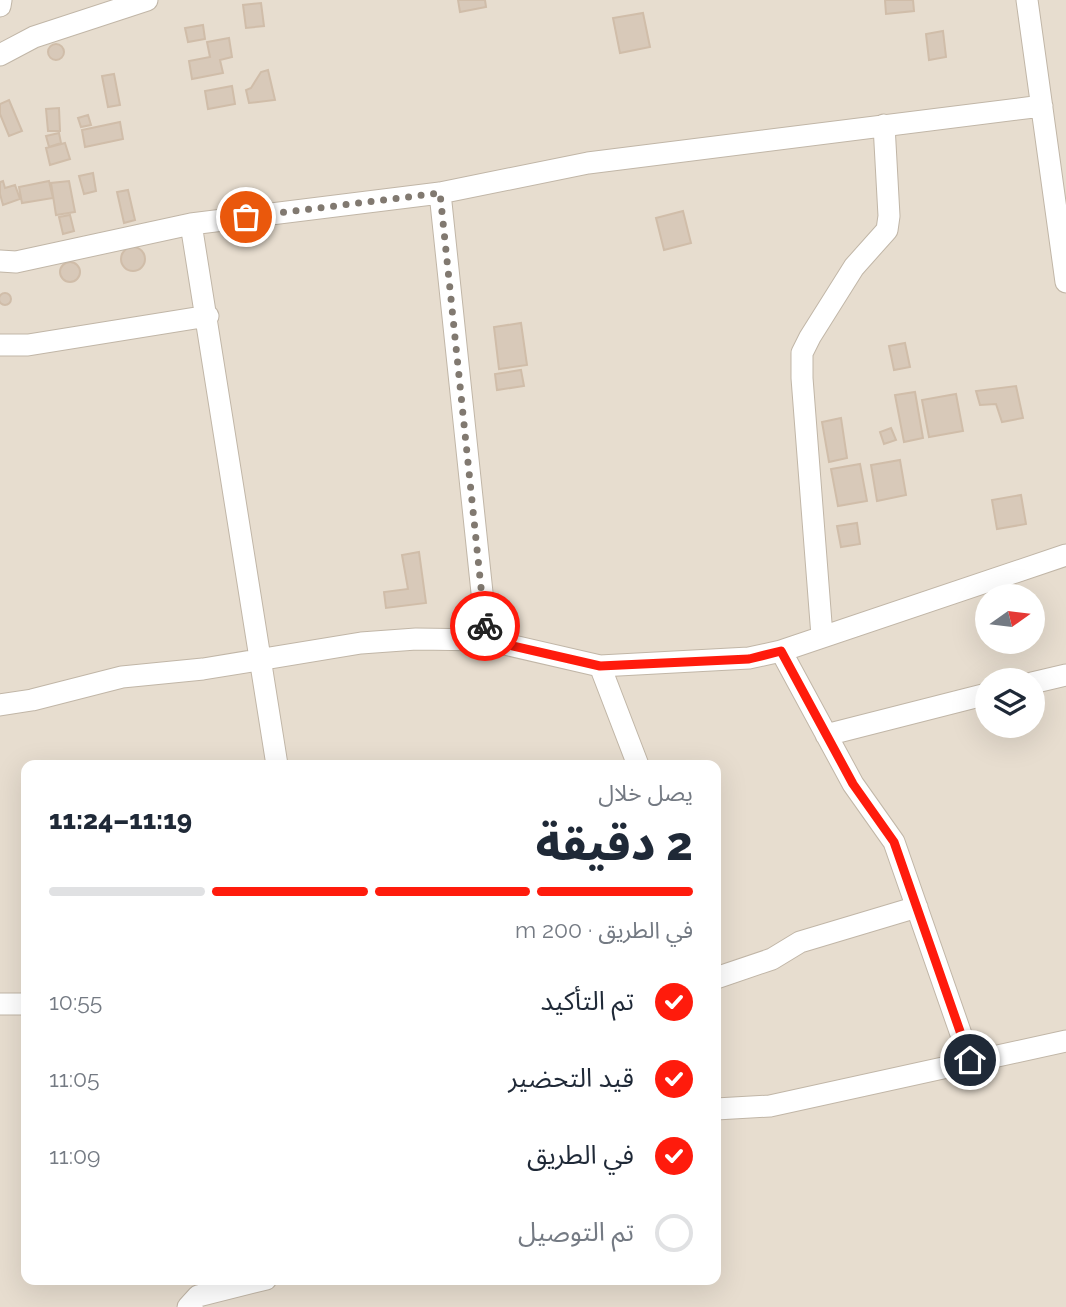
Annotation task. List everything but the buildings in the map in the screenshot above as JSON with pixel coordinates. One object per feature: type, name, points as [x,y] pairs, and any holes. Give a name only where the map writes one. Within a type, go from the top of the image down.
[{"type":"street","points":[[0,6],[1,0]]},
{"type":"street","points":[[0,55],[34,37],[147,0]]},
{"type":"street","points":[[1027,0],[1066,282]]},
{"type":"street","points":[[0,261],[16,262],[191,224],[440,193],[588,163],[1042,106]]},
{"type":"street","points":[[822,636],[802,378],[803,354],[810,337],[854,267],[887,230],[889,216],[884,125]]},
{"type":"street","points":[[440,193],[487,640]]},
{"type":"street","points":[[191,224],[208,316],[276,760]]},
{"type":"street","points":[[0,345],[28,345],[208,316]]},
{"type":"street","points":[[0,705],[32,700],[122,677],[361,643],[416,639],[487,640],[600,666],[749,659],[781,651],[1066,555]]},
{"type":"street","points":[[781,651],[853,784],[894,842],[970,1060]]},
{"type":"street","points":[[600,666],[636,760]]},
{"type":"street","points":[[1045,680],[1066,675]]},
{"type":"street","points":[[826,734],[975,697]]},
{"type":"street","points":[[721,976],[772,960],[800,942],[917,907]]},
{"type":"street","points":[[0,1004],[21,1004]]},
{"type":"street","points":[[721,1109],[770,1106],[1066,1041]]},
{"type":"street","points":[[188,1307],[198,1296],[242,1285]]},
{"type":"shaded area","points":[[0,0],[1066,0],[1066,1307],[0,1307]]},
{"type":"way so far","points":[[246,217],[440,193],[485,626]]},
{"type":"route","points":[[485,626],[487,640],[600,666],[749,659],[781,651],[853,784],[880,818],[894,842],[970,1060]]}]
